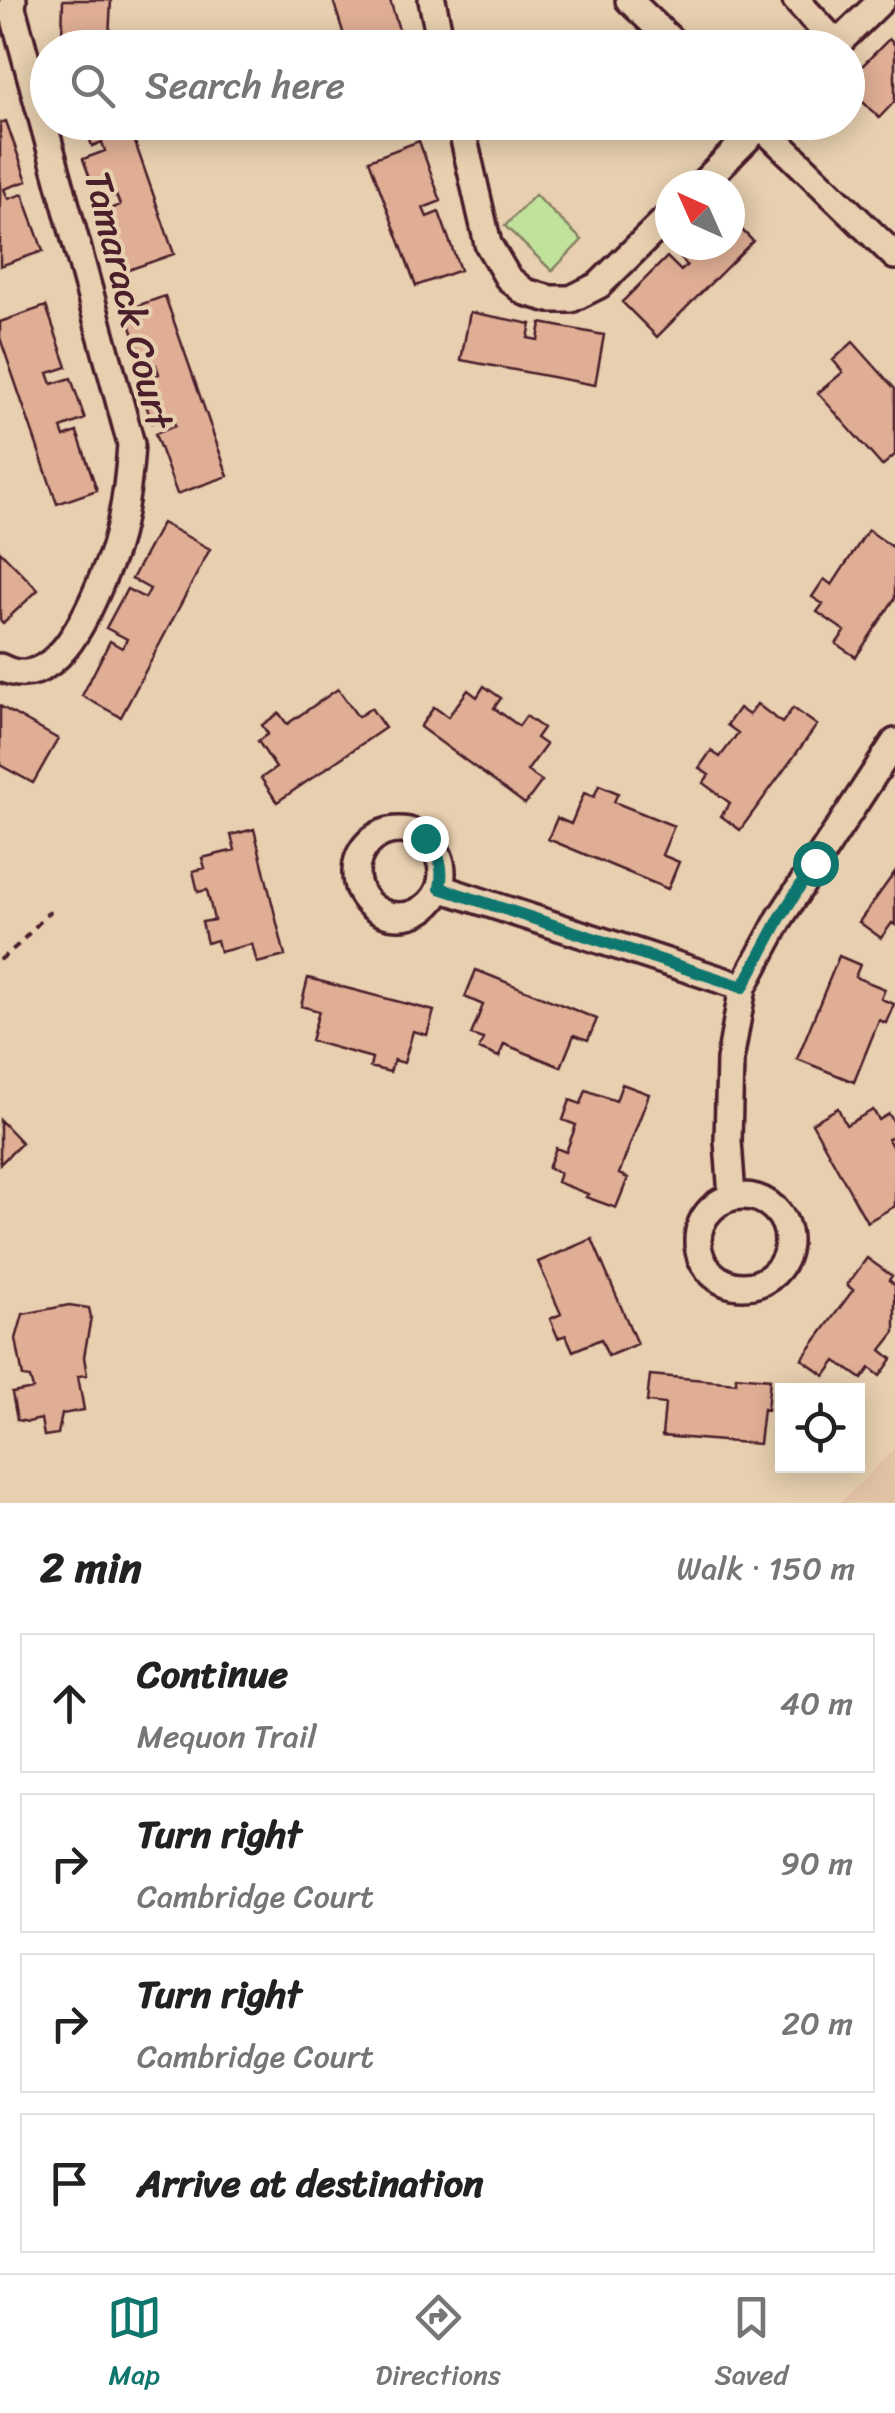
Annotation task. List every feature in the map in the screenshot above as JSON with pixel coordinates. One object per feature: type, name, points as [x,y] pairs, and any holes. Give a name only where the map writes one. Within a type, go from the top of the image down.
[{"type":"street","points":[[432,0],[438,30]]},
{"type":"street","points":[[630,0],[661,30]]},
{"type":"street","points":[[796,0],[821,30]]},
{"type":"street","points":[[851,30],[882,0]]},
{"type":"street","name":"Tamarack Court","points":[[9,5],[30,81]]},
{"type":"street","name":"Tamarack Court","points":[[0,667],[6,671],[32,672],[55,660],[85,620],[115,548],[128,493],[131,444],[47,140]]},
{"type":"street","points":[[464,140],[488,244],[508,278],[525,292],[550,299],[571,299],[599,285],[655,230]]},
{"type":"street","points":[[716,170],[745,140]]},
{"type":"street","points":[[777,140],[895,256]]},
{"type":"street","points":[[732,1196],[728,1141],[730,1060],[743,987],[780,918],[895,742]]},
{"type":"street","points":[[440,888],[743,987]]},
{"type":"path","points":[[0,960],[50,911]]},
{"type":"shaded area","points":[[895,1448],[895,1503],[840,1503]]},
{"type":"green space","points":[[535,195],[582,240],[552,271],[505,226]]},
{"type":"building","points":[[63,0],[111,0],[109,30],[62,30]]},
{"type":"building","points":[[333,0],[390,0],[399,30],[342,30]]},
{"type":"building","points":[[889,39],[895,45],[895,101],[879,118],[865,104],[865,63]]},
{"type":"building","points":[[6,121],[27,181],[4,189],[8,199],[23,194],[43,251],[0,266],[0,123]]},
{"type":"building","points":[[90,140],[134,140],[174,254],[123,272],[102,212],[120,205],[116,195],[98,201],[83,159],[105,151],[102,142],[92,146]]},
{"type":"building","points":[[419,141],[441,201],[423,208],[427,217],[439,212],[460,270],[416,286],[369,160]]},
{"type":"building","points":[[745,233],[753,241],[745,249]]},
{"type":"building","points":[[664,260],[670,260],[681,271],[687,265],[682,260],[734,260],[657,337],[622,302]]},
{"type":"building","points":[[165,296],[228,476],[177,494],[155,434],[175,426],[172,416],[152,423],[138,381],[159,374],[156,365],[146,369],[125,310]]},
{"type":"building","points":[[46,306],[67,367],[48,373],[52,384],[71,378],[85,419],[61,428],[64,437],[77,432],[97,490],[57,504],[0,338],[0,322]]},
{"type":"building","points":[[470,312],[531,324],[528,338],[538,340],[541,323],[604,335],[595,385],[461,360]]},
{"type":"building","points":[[853,342],[895,389],[895,455],[882,466],[818,393],[843,372],[833,360]]},
{"type":"building","points":[[162,523],[210,549],[121,717],[82,696],[110,641],[122,648],[127,639],[106,628],[127,589],[145,598],[150,589],[132,579]]},
{"type":"building","points":[[868,530],[895,546],[895,598],[856,657],[836,644],[845,631],[817,612],[823,604],[812,597],[824,579],[832,585]]},
{"type":"building","points":[[0,551],[38,590],[3,623],[0,620]]},
{"type":"building","points":[[484,686],[501,698],[494,708],[519,726],[526,716],[543,728],[536,738],[546,745],[527,771],[542,781],[525,804],[420,727],[434,707],[448,717],[468,690],[477,697]]},
{"type":"building","points":[[338,689],[358,717],[371,708],[385,728],[277,802],[261,778],[276,768],[258,741],[268,734],[262,725],[279,713],[287,724]]},
{"type":"building","points":[[757,704],[782,723],[793,708],[817,725],[740,830],[721,816],[730,803],[703,783],[709,775],[699,768],[711,751],[720,757],[738,733],[727,725],[739,708],[749,715]]},
{"type":"building","points":[[0,706],[58,739],[33,783],[0,765]]},
{"type":"building","points":[[599,785],[618,793],[614,802],[674,826],[662,855],[679,862],[668,889],[548,839],[557,818],[571,824],[584,793],[594,797]]},
{"type":"building","points":[[254,829],[285,956],[257,963],[252,944],[220,952],[217,940],[207,943],[202,922],[214,920],[207,890],[198,892],[193,871],[205,868],[202,858],[235,850],[231,835]]},
{"type":"building","points":[[895,872],[895,925],[892,923],[881,938],[859,922]]},
{"type":"building","points":[[839,956],[860,965],[855,977],[885,989],[881,999],[894,1004],[886,1023],[879,1020],[854,1082],[797,1059]]},
{"type":"building","points":[[476,970],[597,1019],[588,1040],[574,1035],[561,1067],[504,1044],[499,1057],[479,1049],[483,1039],[471,1035],[483,1005],[465,997]]},
{"type":"building","points":[[308,978],[434,1011],[427,1035],[413,1031],[404,1063],[394,1060],[390,1072],[370,1067],[372,1058],[311,1041],[319,1011],[301,1006]]},
{"type":"building","points":[[622,1084],[649,1094],[619,1174],[628,1178],[616,1208],[557,1182],[560,1173],[548,1168],[556,1148],[566,1152],[576,1125],[563,1120],[570,1100],[581,1104],[586,1090],[616,1101]]},
{"type":"building","points":[[838,1108],[846,1125],[873,1110],[879,1120],[889,1114],[895,1124],[895,1135],[888,1139],[895,1152],[895,1206],[867,1222],[812,1123]]},
{"type":"building","points":[[0,1120],[22,1143],[0,1164]]},
{"type":"building","points":[[592,1239],[637,1344],[608,1356],[601,1339],[573,1351],[566,1335],[558,1338],[550,1319],[561,1314],[538,1262]]},
{"type":"building","points":[[867,1258],[892,1276],[889,1280],[895,1285],[895,1332],[881,1350],[892,1359],[880,1376],[870,1368],[862,1379],[836,1361],[825,1376],[802,1359],[853,1290],[847,1285]]},
{"type":"building","points":[[69,1305],[89,1308],[91,1317],[84,1357],[87,1375],[78,1376],[84,1410],[62,1414],[58,1434],[44,1436],[41,1419],[17,1420],[12,1393],[33,1389],[30,1378],[23,1377],[16,1339],[23,1314]]},
{"type":"building","points":[[650,1375],[736,1383],[736,1376],[770,1379],[759,1444],[662,1436],[665,1404],[647,1402]]},
{"type":"route","points":[[425,838],[441,861],[440,888],[743,987],[815,863]]}]
